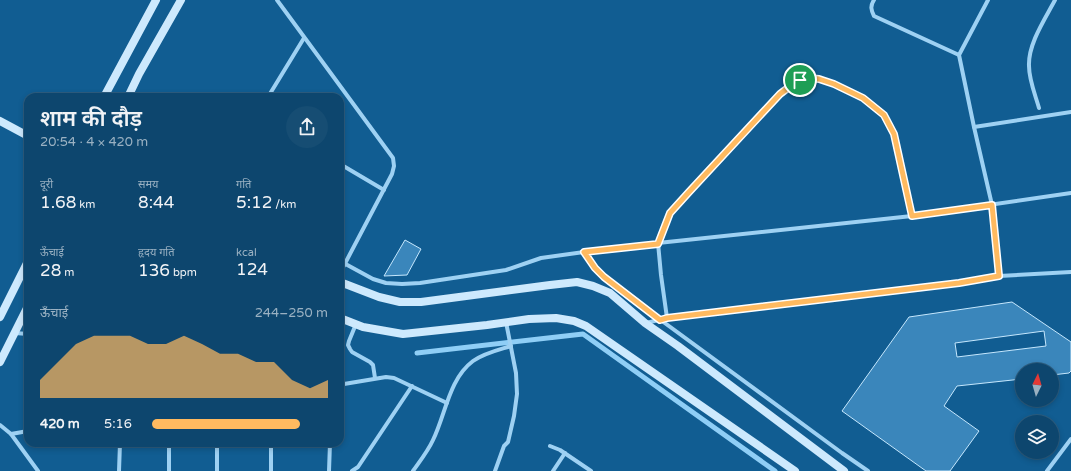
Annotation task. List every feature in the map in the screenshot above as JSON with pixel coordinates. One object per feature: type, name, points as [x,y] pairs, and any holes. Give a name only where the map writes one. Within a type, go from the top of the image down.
[{"type":"street","points":[[106,93],[156,0]]},
{"type":"street","points":[[130,93],[181,0]]},
{"type":"street","points":[[277,0],[393,158],[394,166],[392,174],[345,264],[373,279],[386,283],[420,283],[506,270],[541,258],[584,252],[912,216],[1071,193]]},
{"type":"street","points":[[874,0],[871,6],[871,11],[874,16],[959,55]]},
{"type":"street","points":[[988,0],[959,55],[992,205],[999,276]]},
{"type":"street","points":[[1039,108],[1030,77],[1028,64],[1033,42],[1054,0]]},
{"type":"street","points":[[270,93],[304,38]]},
{"type":"street","points":[[667,318],[658,244],[670,213],[780,94],[800,80],[809,78],[819,79],[834,84],[863,98],[884,115],[894,134],[912,216]]},
{"type":"street","points":[[974,126],[1071,112]]},
{"type":"street","points":[[0,121],[24,134]]},
{"type":"street","points":[[344,166],[384,190]]},
{"type":"street","points":[[584,252],[595,268],[604,277],[660,320],[868,471]]},
{"type":"street","points":[[0,317],[24,269]]},
{"type":"street","points":[[645,323],[667,318],[951,284],[999,276],[1071,272]]},
{"type":"street","points":[[344,284],[379,297],[400,302],[421,302],[577,282],[594,286],[610,294],[645,323],[678,346],[844,471]]},
{"type":"street","points":[[1,358],[24,314]]},
{"type":"street","points":[[344,320],[363,327],[402,334],[529,319],[556,318],[574,321],[586,326],[795,471]]},
{"type":"street","points":[[495,471],[504,446],[508,442],[517,394],[516,373],[506,322]]},
{"type":"street","points":[[356,324],[348,345],[352,352],[373,365],[375,378]]},
{"type":"street","points":[[14,333],[24,334]]},
{"type":"street","points":[[413,471],[433,440],[459,376],[467,366],[484,354],[511,346]]},
{"type":"street","points":[[344,384],[375,378],[394,378],[447,403]]},
{"type":"street","points":[[352,471],[364,458],[412,386]]},
{"type":"street","points":[[0,425],[11,434],[38,471]]},
{"type":"street","points":[[11,434],[24,432]]},
{"type":"street","points":[[1047,471],[1071,439]]},
{"type":"street","points":[[550,446],[560,450],[591,471]]},
{"type":"street","points":[[119,471],[120,447]]},
{"type":"street","points":[[169,447],[169,471]]},
{"type":"street","points":[[217,471],[218,447]]},
{"type":"street","points":[[271,447],[271,471]]},
{"type":"street","points":[[329,471],[330,447]]},
{"type":"street","points":[[553,471],[564,453]]},
{"type":"building","points":[[405,240],[421,249],[407,275],[384,276]]},
{"type":"building","points":[[1012,302],[1071,342],[1071,371],[1069,373],[1059,374],[1059,363],[1015,363],[1015,380],[957,386],[944,406],[979,431],[950,471],[926,471],[842,411],[909,317]],"holes":[[[1044,331],[1046,346],[957,357],[955,343]]]},
{"type":"waterway","points":[[417,353],[583,334],[775,471]]},
{"type":"route","points":[[809,78],[819,79],[834,84],[863,98],[884,115],[894,134],[912,216],[992,205],[999,276],[959,283],[660,320],[613,285],[595,268],[584,252],[658,244],[670,213],[780,94],[800,80],[809,78]]}]
